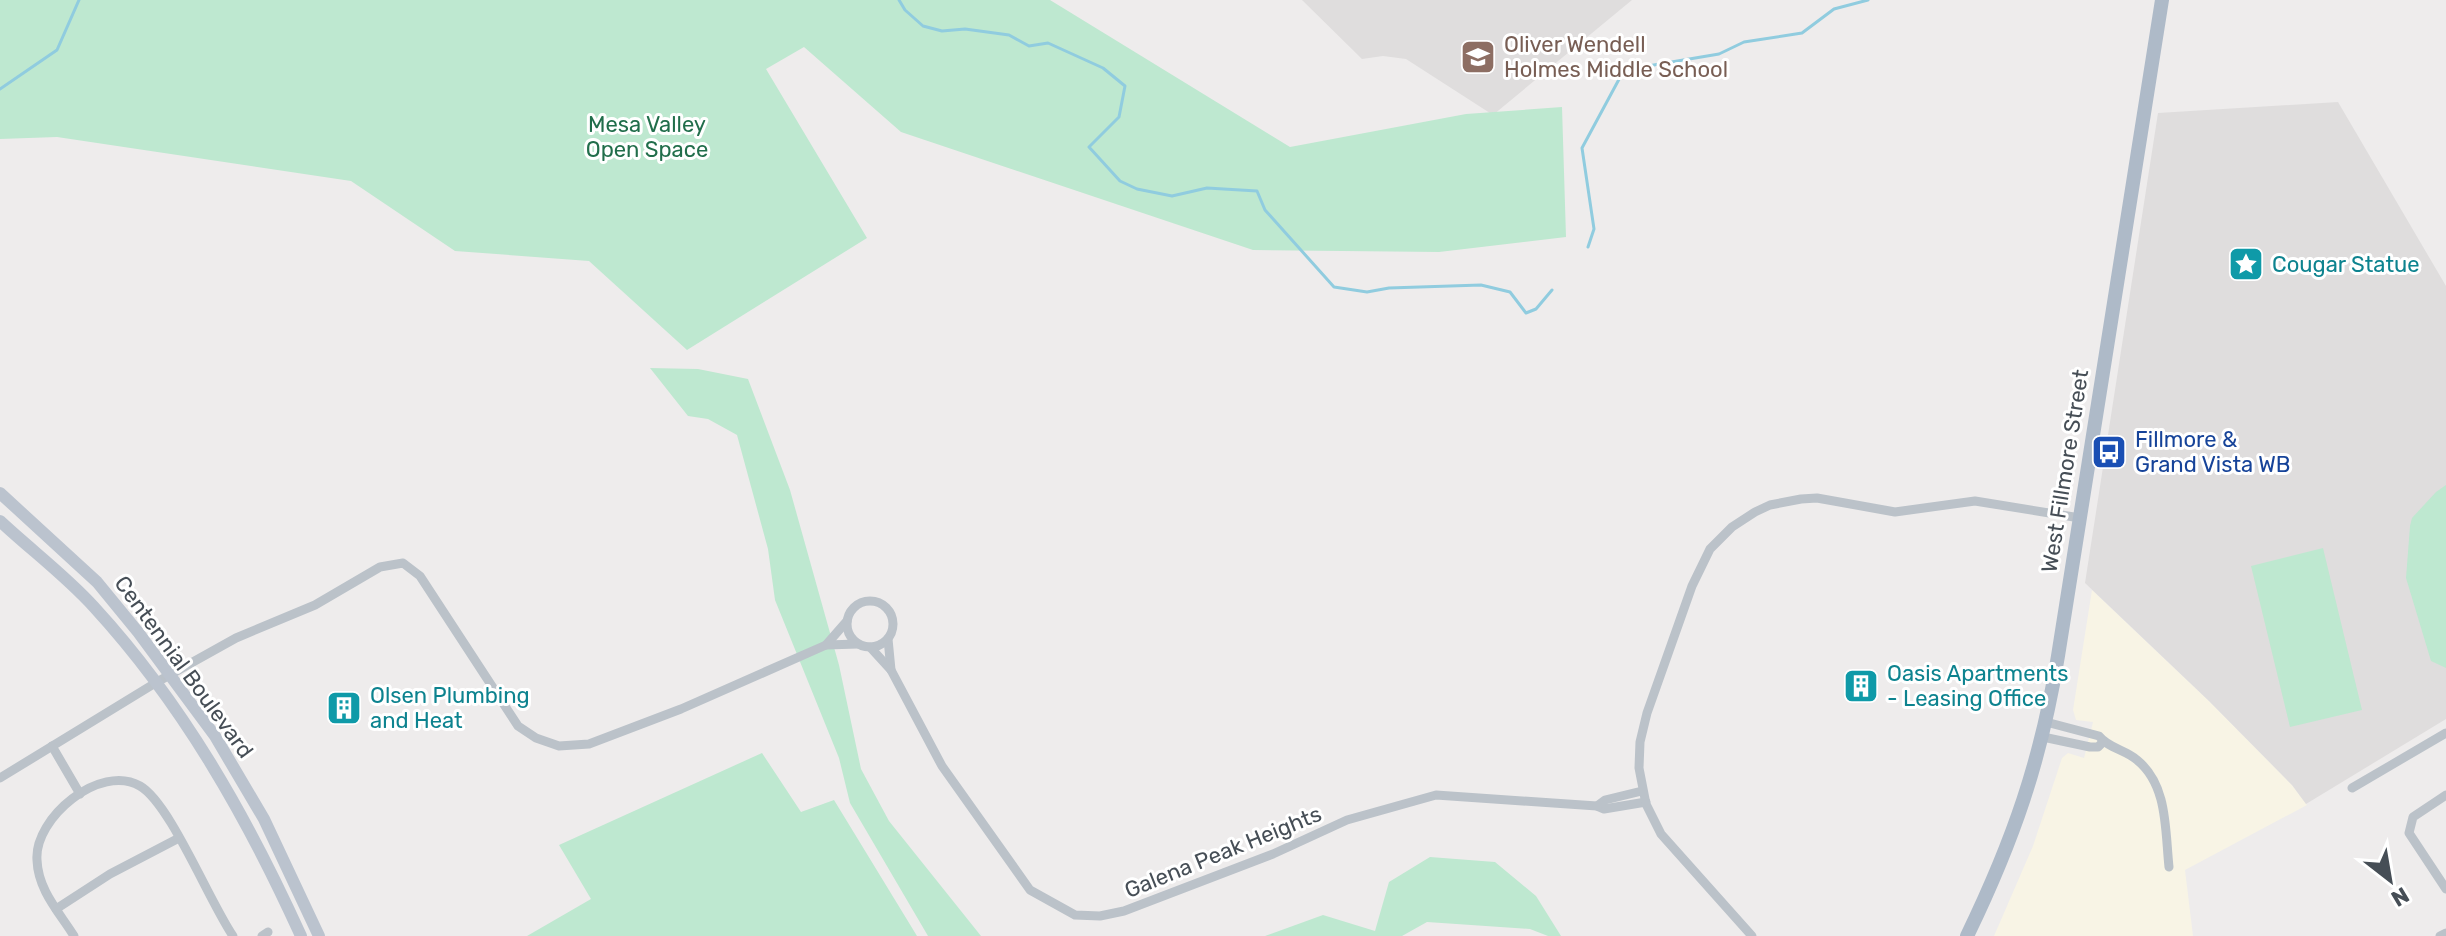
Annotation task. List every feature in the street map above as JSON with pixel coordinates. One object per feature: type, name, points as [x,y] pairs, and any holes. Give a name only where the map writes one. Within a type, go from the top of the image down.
[{"type":"main road","name":"West Fillmore Street","points":[[1967,936],[2000,869],[2020,815],[2045,729],[2162,0]]},
{"type":"main road","name":"Centennial Boulevard","points":[[0,493],[97,582],[215,736],[249,791],[319,936]]},
{"type":"main road","name":"Centennial Boulevard","points":[[0,521],[92,605],[157,682],[226,787],[270,868],[301,936]]},
{"type":"street","points":[[1752,936],[1661,834],[1642,791],[1639,768],[1642,730],[1692,586],[1710,549],[1743,519],[1770,505],[1817,498],[1895,512],[1975,501],[2080,518]]},
{"type":"street","points":[[0,778],[170,674],[236,638],[315,605],[380,567],[403,563],[420,576],[518,726],[536,738],[559,746],[589,744],[681,709],[826,645],[880,645],[893,630],[893,618],[881,603],[868,600],[851,611],[847,621],[826,645]]},
{"type":"street","points":[[847,621],[851,637],[858,644]]},
{"type":"street","points":[[888,639],[891,670]]},
{"type":"street","points":[[870,647],[891,670]]},
{"type":"street","name":"Galena Peak Heights","points":[[891,670],[942,766],[1030,890],[1075,915],[1100,916],[1134,908],[1273,854],[1347,820],[1436,795],[1597,806],[1604,809],[1646,802]]},
{"type":"street","points":[[2045,729],[2090,747],[2098,747],[2103,742]]},
{"type":"street","points":[[2045,729],[2099,736],[2103,742],[2128,752],[2140,762],[2162,799],[2169,867]]},
{"type":"street","points":[[2352,788],[2446,733]]},
{"type":"street","points":[[52,746],[80,794]]},
{"type":"street","points":[[74,936],[41,880],[37,851],[49,820],[80,794],[104,782],[123,780],[132,782],[155,798],[233,936]]},
{"type":"street","name":"Galena Peak Heights","points":[[1597,806],[1605,800],[1642,791]]},
{"type":"street","points":[[2446,795],[2413,817],[2409,833],[2446,889]]},
{"type":"street","points":[[56,909],[110,874],[179,838]]},
{"type":"street","points":[[2440,936],[2446,933]]},
{"type":"shaded area","name":"Oliver Wendell Holmes Middle School","points":[[1302,0],[1632,0],[1493,115],[1406,59],[1383,56],[1362,59]]},
{"type":"shaded area","points":[[2338,102],[2446,286],[2446,719],[2306,804],[2292,785],[2209,701],[2085,583],[2158,113]]},
{"type":"shaded area","points":[[2092,590],[2209,701],[2292,785],[2307,805],[2185,870],[2193,936],[1994,936],[2033,846],[2062,758],[2068,753],[2084,758],[2093,722],[2076,720],[2073,710]]},
{"type":"green space","name":"Mesa Valley Open Space","points":[[0,0],[1050,0],[1290,147],[1466,114],[1562,107],[1566,237],[1439,252],[1253,250],[901,132],[804,47],[766,69],[867,238],[687,350],[589,261],[455,251],[351,181],[57,137],[0,139]]},
{"type":"green space","points":[[650,368],[698,369],[748,379],[790,490],[839,665],[861,769],[889,821],[981,936],[928,936],[850,803],[839,758],[775,600],[768,549],[737,435],[708,419],[688,416]]},
{"type":"green space","points":[[2446,485],[2446,668],[2431,661],[2406,578],[2412,518]]},
{"type":"green space","points":[[2323,548],[2362,710],[2290,727],[2251,566]]},
{"type":"green space","points":[[762,753],[801,812],[834,800],[917,936],[527,936],[591,899],[559,845]]},
{"type":"green space","points":[[1430,857],[1495,862],[1536,896],[1561,936],[1548,936],[1530,929],[1427,922],[1402,936],[1265,936],[1323,915],[1375,931],[1389,882]]},
{"type":"waterway","points":[[0,89],[57,50],[79,0]]},
{"type":"waterway","points":[[899,0],[923,26],[942,31],[965,29],[1009,35],[1029,46],[1048,43],[1103,68],[1125,86],[1119,117],[1089,147],[1120,181],[1137,189],[1172,196],[1207,188],[1257,191],[1265,210],[1334,287],[1367,292],[1389,288],[1481,285],[1510,292],[1526,313],[1536,309],[1552,290]]},
{"type":"waterway","points":[[1588,247],[1594,229],[1582,148],[1624,70],[1719,54],[1744,42],[1802,33],[1834,9],[1868,0]]},
{"type":"place","name":"Oliver Wendell Holmes Middle School","points":[[1478,57]]},
{"type":"place","name":"Cougar Statue","points":[[2246,264]]},
{"type":"place","name":"Fillmore & Grand Vista WB","points":[[2109,452]]},
{"type":"place","name":"Oasis Apartments - Leasing Office","points":[[1861,686]]},
{"type":"place","name":"Olsen Plumbing and Heat","points":[[344,708]]}]
